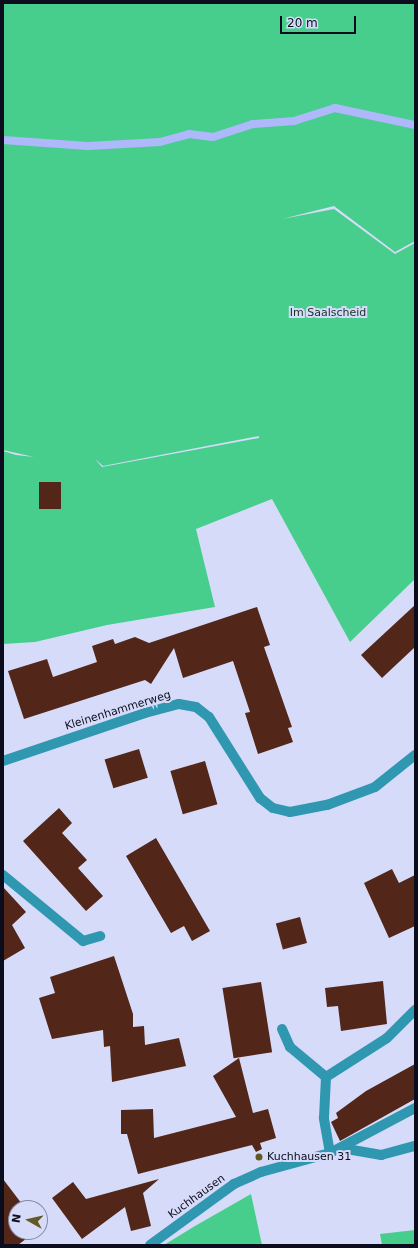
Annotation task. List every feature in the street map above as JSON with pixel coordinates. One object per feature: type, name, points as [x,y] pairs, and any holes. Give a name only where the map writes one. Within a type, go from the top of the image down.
[{"type":"street","name":"Kleinenhammerweg","points":[[3,761],[144,713],[184,705],[196,707],[209,717],[260,798],[272,808],[290,812],[326,805],[375,787],[415,755]]},
{"type":"street","points":[[3,875],[83,941],[100,936]]},
{"type":"street","points":[[326,1077],[388,1038],[415,1010]]},
{"type":"street","points":[[282,1029],[290,1047],[326,1077]]},
{"type":"street","points":[[326,1077],[324,1118],[330,1153]]},
{"type":"street","name":"Kuchhausen","points":[[150,1245],[234,1184],[261,1172],[330,1153],[415,1108]]},
{"type":"street","points":[[341,1148],[381,1155],[415,1146]]},
{"type":"green space","name":"Im Saalscheid","points":[[3,3],[415,3],[415,241],[395,252],[334,206],[282,219],[334,209],[395,254],[415,243],[415,579],[350,642],[272,499],[196,529],[215,607],[107,625],[35,642],[3,644],[3,451],[16,455],[34,457],[3,450]],"holes":[[[259,436],[259,438],[102,467],[95,459],[103,466]]]},
{"type":"green space","points":[[251,1194],[262,1245],[164,1245],[195,1226]]},
{"type":"green space","points":[[415,1230],[415,1245],[382,1245],[380,1234]]},
{"type":"building","points":[[39,482],[61,482],[61,509],[39,509]]},
{"type":"building","points":[[415,605],[415,647],[382,678],[361,655]]},
{"type":"building","points":[[257,607],[270,645],[264,647],[292,727],[288,728],[293,742],[258,754],[245,713],[250,712],[233,661],[183,678],[174,648],[151,684],[145,680],[24,719],[8,671],[47,659],[53,677],[97,662],[92,646],[113,639],[115,644],[135,637],[149,643]]},
{"type":"building","points":[[139,749],[148,778],[113,788],[105,760]]},
{"type":"building","points":[[205,761],[217,804],[183,814],[170,771]]},
{"type":"building","points":[[59,808],[72,823],[62,833],[87,860],[78,868],[103,896],[86,911],[23,841]]},
{"type":"building","points":[[156,838],[210,931],[192,941],[184,926],[171,933],[126,856]]},
{"type":"building","points":[[392,869],[399,883],[415,875],[415,926],[389,938],[364,883]]},
{"type":"building","points":[[3,887],[26,912],[12,925],[25,948],[3,961]]},
{"type":"building","points":[[300,917],[307,943],[283,950],[276,923]]},
{"type":"building","points":[[114,956],[133,1014],[133,1027],[144,1026],[145,1045],[179,1038],[186,1066],[112,1082],[110,1046],[104,1047],[103,1030],[52,1039],[39,998],[55,993],[50,977]]},
{"type":"building","points":[[383,981],[387,1024],[341,1031],[338,1006],[327,1007],[325,988]]},
{"type":"building","points":[[261,982],[272,1052],[234,1058],[222,988]]},
{"type":"building","points":[[239,1058],[253,1113],[268,1109],[276,1138],[260,1143],[262,1149],[256,1152],[252,1145],[138,1174],[127,1134],[121,1134],[121,1110],[153,1109],[154,1138],[236,1117],[213,1076]]},
{"type":"building","points":[[415,1064],[415,1099],[340,1141],[331,1122],[338,1118],[336,1113],[366,1091]]},
{"type":"building","points":[[3,1179],[19,1200],[8,1200],[8,1240],[25,1240],[18,1245],[3,1245]]},
{"type":"building","points":[[159,1179],[143,1193],[151,1226],[131,1231],[125,1207],[82,1239],[52,1198],[73,1182],[86,1199]]},
{"type":"waterway","points":[[3,140],[88,146],[160,142],[189,134],[213,137],[253,124],[294,121],[335,108],[415,125]]},
{"type":"place","name":"Kuchhausen 31","points":[[259,1157]]}]
